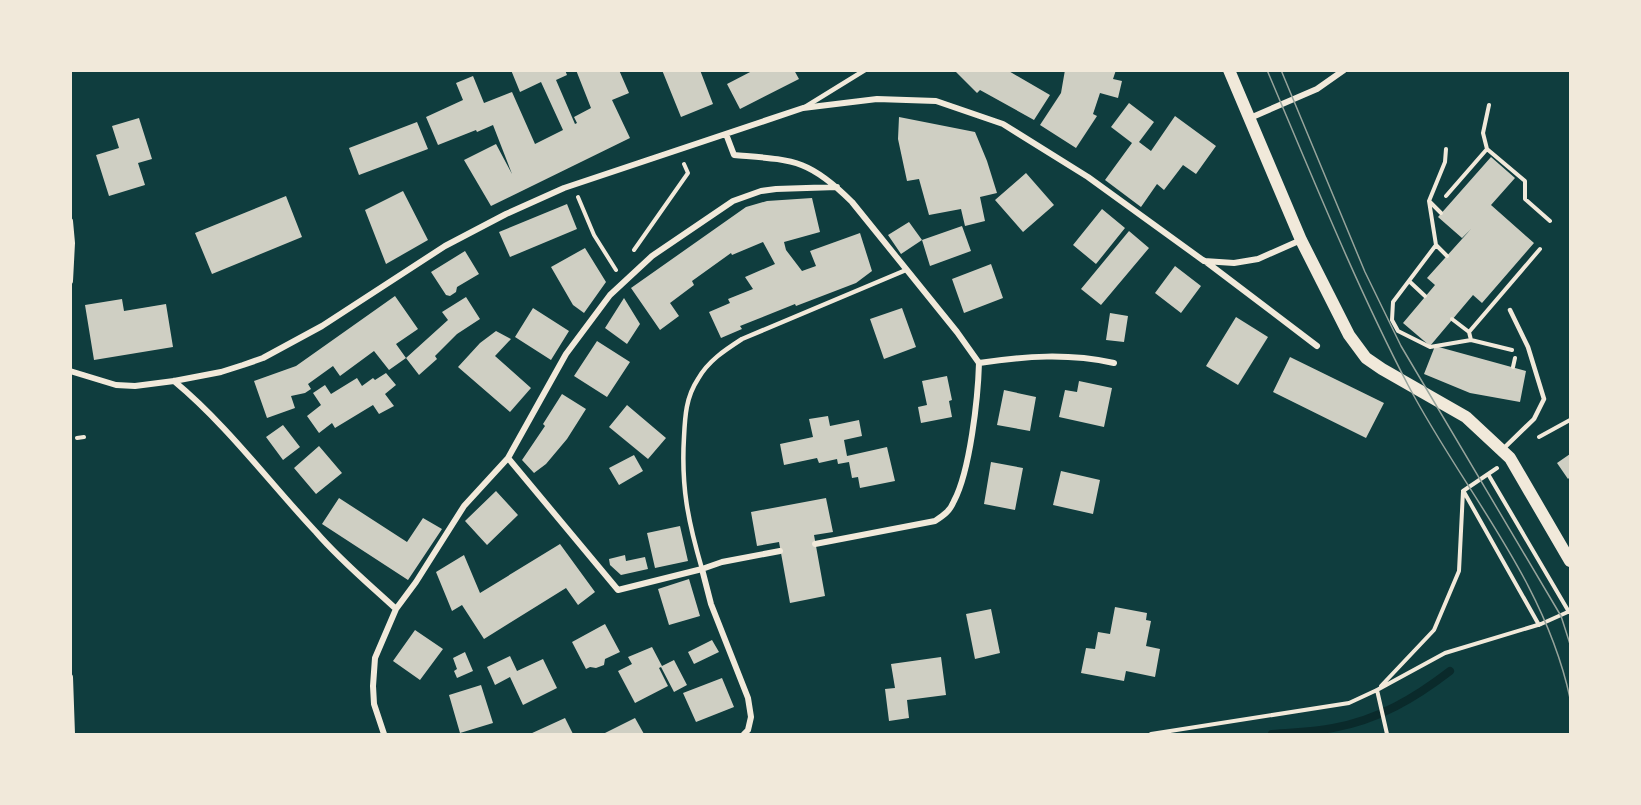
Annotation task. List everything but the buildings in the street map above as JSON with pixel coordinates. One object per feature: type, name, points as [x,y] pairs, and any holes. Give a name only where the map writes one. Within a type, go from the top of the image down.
[{"type":"main road","points":[[1229,70],[1301,240],[1349,336],[1366,358],[1391,375],[1466,417],[1505,454],[1570,561]]},
{"type":"street","points":[[1249,118],[1317,89],[1344,70]]},
{"type":"street","points":[[70,371],[116,385],[135,386],[220,372],[263,358],[322,326],[445,246],[506,214],[564,188],[803,108],[877,99],[936,101],[1003,124],[1088,177],[1317,346]]},
{"type":"street","points":[[726,134],[734,155],[797,162],[810,167],[837,187],[852,202],[980,363],[979,392],[965,466],[956,500],[948,513],[935,521],[815,544]]},
{"type":"street","points":[[384,735],[374,704],[375,658],[396,609],[416,582],[464,506],[508,458],[566,354],[610,295],[645,261],[716,211],[748,195],[776,189],[837,187]]},
{"type":"street","points":[[70,221],[72,243],[70,281]]},
{"type":"street","points":[[1204,261],[1234,262],[1258,259],[1301,240]]},
{"type":"street","points":[[980,363],[1041,356],[1074,357],[1114,363]]},
{"type":"street","points":[[174,381],[219,424],[318,535],[396,609]]},
{"type":"street","points":[[508,458],[618,590],[722,562],[780,551]]},
{"type":"street","points":[[702,569],[711,604],[748,698],[751,717],[748,730],[744,735]]},
{"type":"street","points":[[70,677],[72,735]]},
{"type":"lane","points":[[803,108],[865,70]]},
{"type":"lane","points":[[702,569],[687,514],[682,472],[685,413],[697,379],[722,352],[742,339],[906,270]]},
{"type":"lane","points":[[1505,454],[1534,419],[1544,399],[1528,347],[1509,310]]},
{"type":"path","points":[[1489,105],[1483,133],[1487,149],[1525,181],[1525,199],[1550,221]]},
{"type":"path","points":[[632,252],[688,173],[679,149]]},
{"type":"path","points":[[1446,149],[1445,162],[1429,201],[1436,245],[1447,256]]},
{"type":"path","points":[[1446,196],[1487,149]]},
{"type":"path","points":[[1429,201],[1442,213]]},
{"type":"path","points":[[580,204],[594,235],[616,270],[622,264]]},
{"type":"path","points":[[1436,245],[1393,302],[1392,320],[1398,332],[1430,347],[1471,339],[1516,351],[1513,367]]},
{"type":"path","points":[[1469,332],[1540,249]]},
{"type":"path","points":[[1409,281],[1425,296]]},
{"type":"path","points":[[1452,319],[1469,332],[1471,339]]},
{"type":"path","points":[[77,438],[84,437]]},
{"type":"path","points":[[1463,491],[1488,474],[1505,454]]},
{"type":"path","points":[[1151,735],[1349,703],[1445,653],[1539,625],[1570,612],[1488,474]]},
{"type":"path","points":[[1463,491],[1539,625]]},
{"type":"path","points":[[1377,690],[1434,630],[1459,571],[1463,491]]},
{"type":"path","points":[[1377,690],[1387,735]]},
{"type":"waterway","points":[[1272,734],[1325,729],[1365,720],[1409,699],[1450,671]]},
{"type":"tram line","points":[[1267,70],[1352,268],[1408,385],[1500,536],[1541,613],[1558,654],[1570,698]]},
{"type":"tram line","points":[[1281,70],[1365,272],[1401,346],[1561,616],[1570,644]]}]
